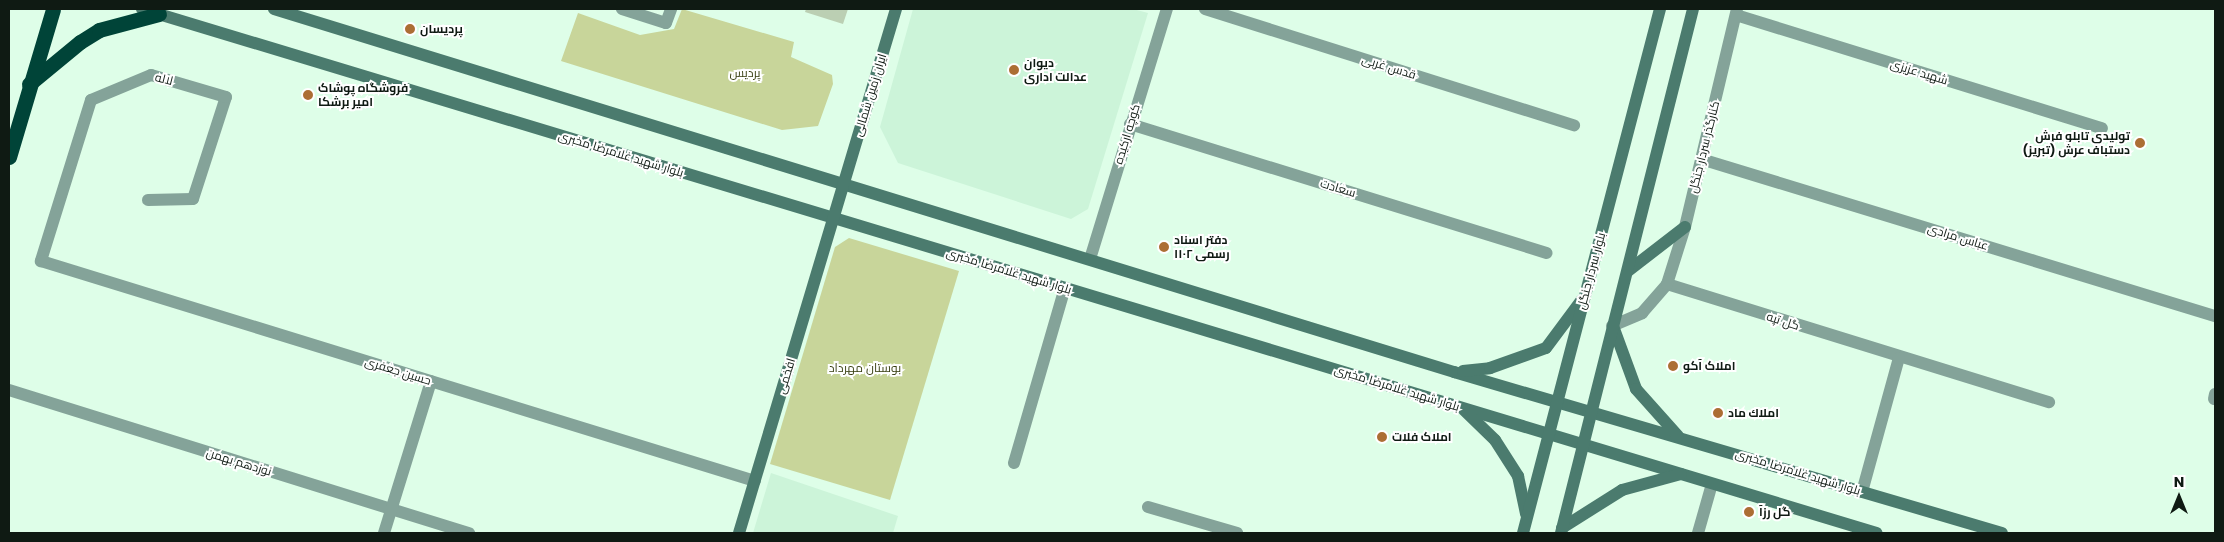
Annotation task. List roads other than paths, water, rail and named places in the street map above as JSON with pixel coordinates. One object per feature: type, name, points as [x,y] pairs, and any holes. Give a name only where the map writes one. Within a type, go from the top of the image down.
[{"type":"highway","points":[[9,157],[29,84],[53,9]]},
{"type":"highway","points":[[29,84],[80,42],[99,30],[159,14]]},
{"type":"main road","name":"بلوار شهید غلامرضا مخبری","points":[[142,9],[1877,533]]},
{"type":"main road","name":"بلوار شهید غلامرضا مخبری","points":[[274,9],[844,182],[1454,372],[1678,436],[2002,533]]},
{"type":"main road","name":"ایران زمین شمالی","points":[[834,218],[896,9]]},
{"type":"main road","name":"بلوار سردار جنگل","points":[[1524,533],[1548,434],[1660,9]]},
{"type":"main road","points":[[1562,530],[1693,9]]},
{"type":"main road","name":"افخمی","points":[[740,533],[834,218]]},
{"type":"main road","points":[[1628,271],[1685,227]]},
{"type":"main road","points":[[1454,372],[1490,368],[1546,348],[1585,295]]},
{"type":"main road","points":[[1612,326],[1636,389],[1678,436]]},
{"type":"main road","points":[[1462,408],[1495,440],[1518,476],[1527,517]]},
{"type":"main road","points":[[1562,530],[1622,490],[1681,474]]},
{"type":"street","points":[[622,9],[666,23],[671,9]]},
{"type":"street","name":"کوچه ارکیده","points":[[1090,259],[1130,124],[1167,9]]},
{"type":"street","name":"قدس غربی","points":[[1204,9],[1574,124]]},
{"type":"street","name":"شهید عزیزی","points":[[1737,12],[2102,128]]},
{"type":"street","name":"کنارگذر سردار جنگل","points":[[1667,284],[1685,227],[1737,12]]},
{"type":"street","name":"لاله","points":[[41,261],[91,100],[151,75],[226,97],[193,199],[148,200]]},
{"type":"street","name":"سعادت","points":[[1130,124],[1546,253]]},
{"type":"street","name":"عباس مرادی","points":[[1701,159],[2215,316]]},
{"type":"street","name":"حسین جعفری","points":[[41,261],[755,480]]},
{"type":"street","points":[[1612,326],[1642,313],[1667,284]]},
{"type":"street","name":"گل تپه","points":[[1667,284],[1899,358],[2049,402]]},
{"type":"street","points":[[1014,463],[1065,288]]},
{"type":"street","points":[[1862,492],[1899,358]]},
{"type":"street","points":[[384,533],[431,381]]},
{"type":"street","name":"نوزدهم بهمن","points":[[9,390],[469,533]]},
{"type":"street","points":[[1698,533],[1712,484]]},
{"type":"street","points":[[1148,507],[1238,533]]},
{"type":"place","name":"پردیسان","points":[[410,29]]},
{"type":"place","name":"دیوان عدالت اداری","points":[[1014,70]]},
{"type":"place","name":"فروشگاه پوشاک امیر برشکا","points":[[308,95]]},
{"type":"place","name":"تولیدی تابلو فرش دستباف عرش (تبریز)","points":[[2140,143]]},
{"type":"place","name":"دفتر اسناد رسمی ۱۱۰۲","points":[[1164,247]]},
{"type":"place","name":"املاک آکو","points":[[1673,366]]},
{"type":"place","name":"املاك ماد","points":[[1718,413]]},
{"type":"place","name":"املاک فلات","points":[[1382,437]]},
{"type":"place","name":"گل رزآ","points":[[1749,512]]},
{"type":"park label","name":"پردیس","points":[[745,73]]},
{"type":"park label","name":"بوستان مهرداد","points":[[865,368]]}]
